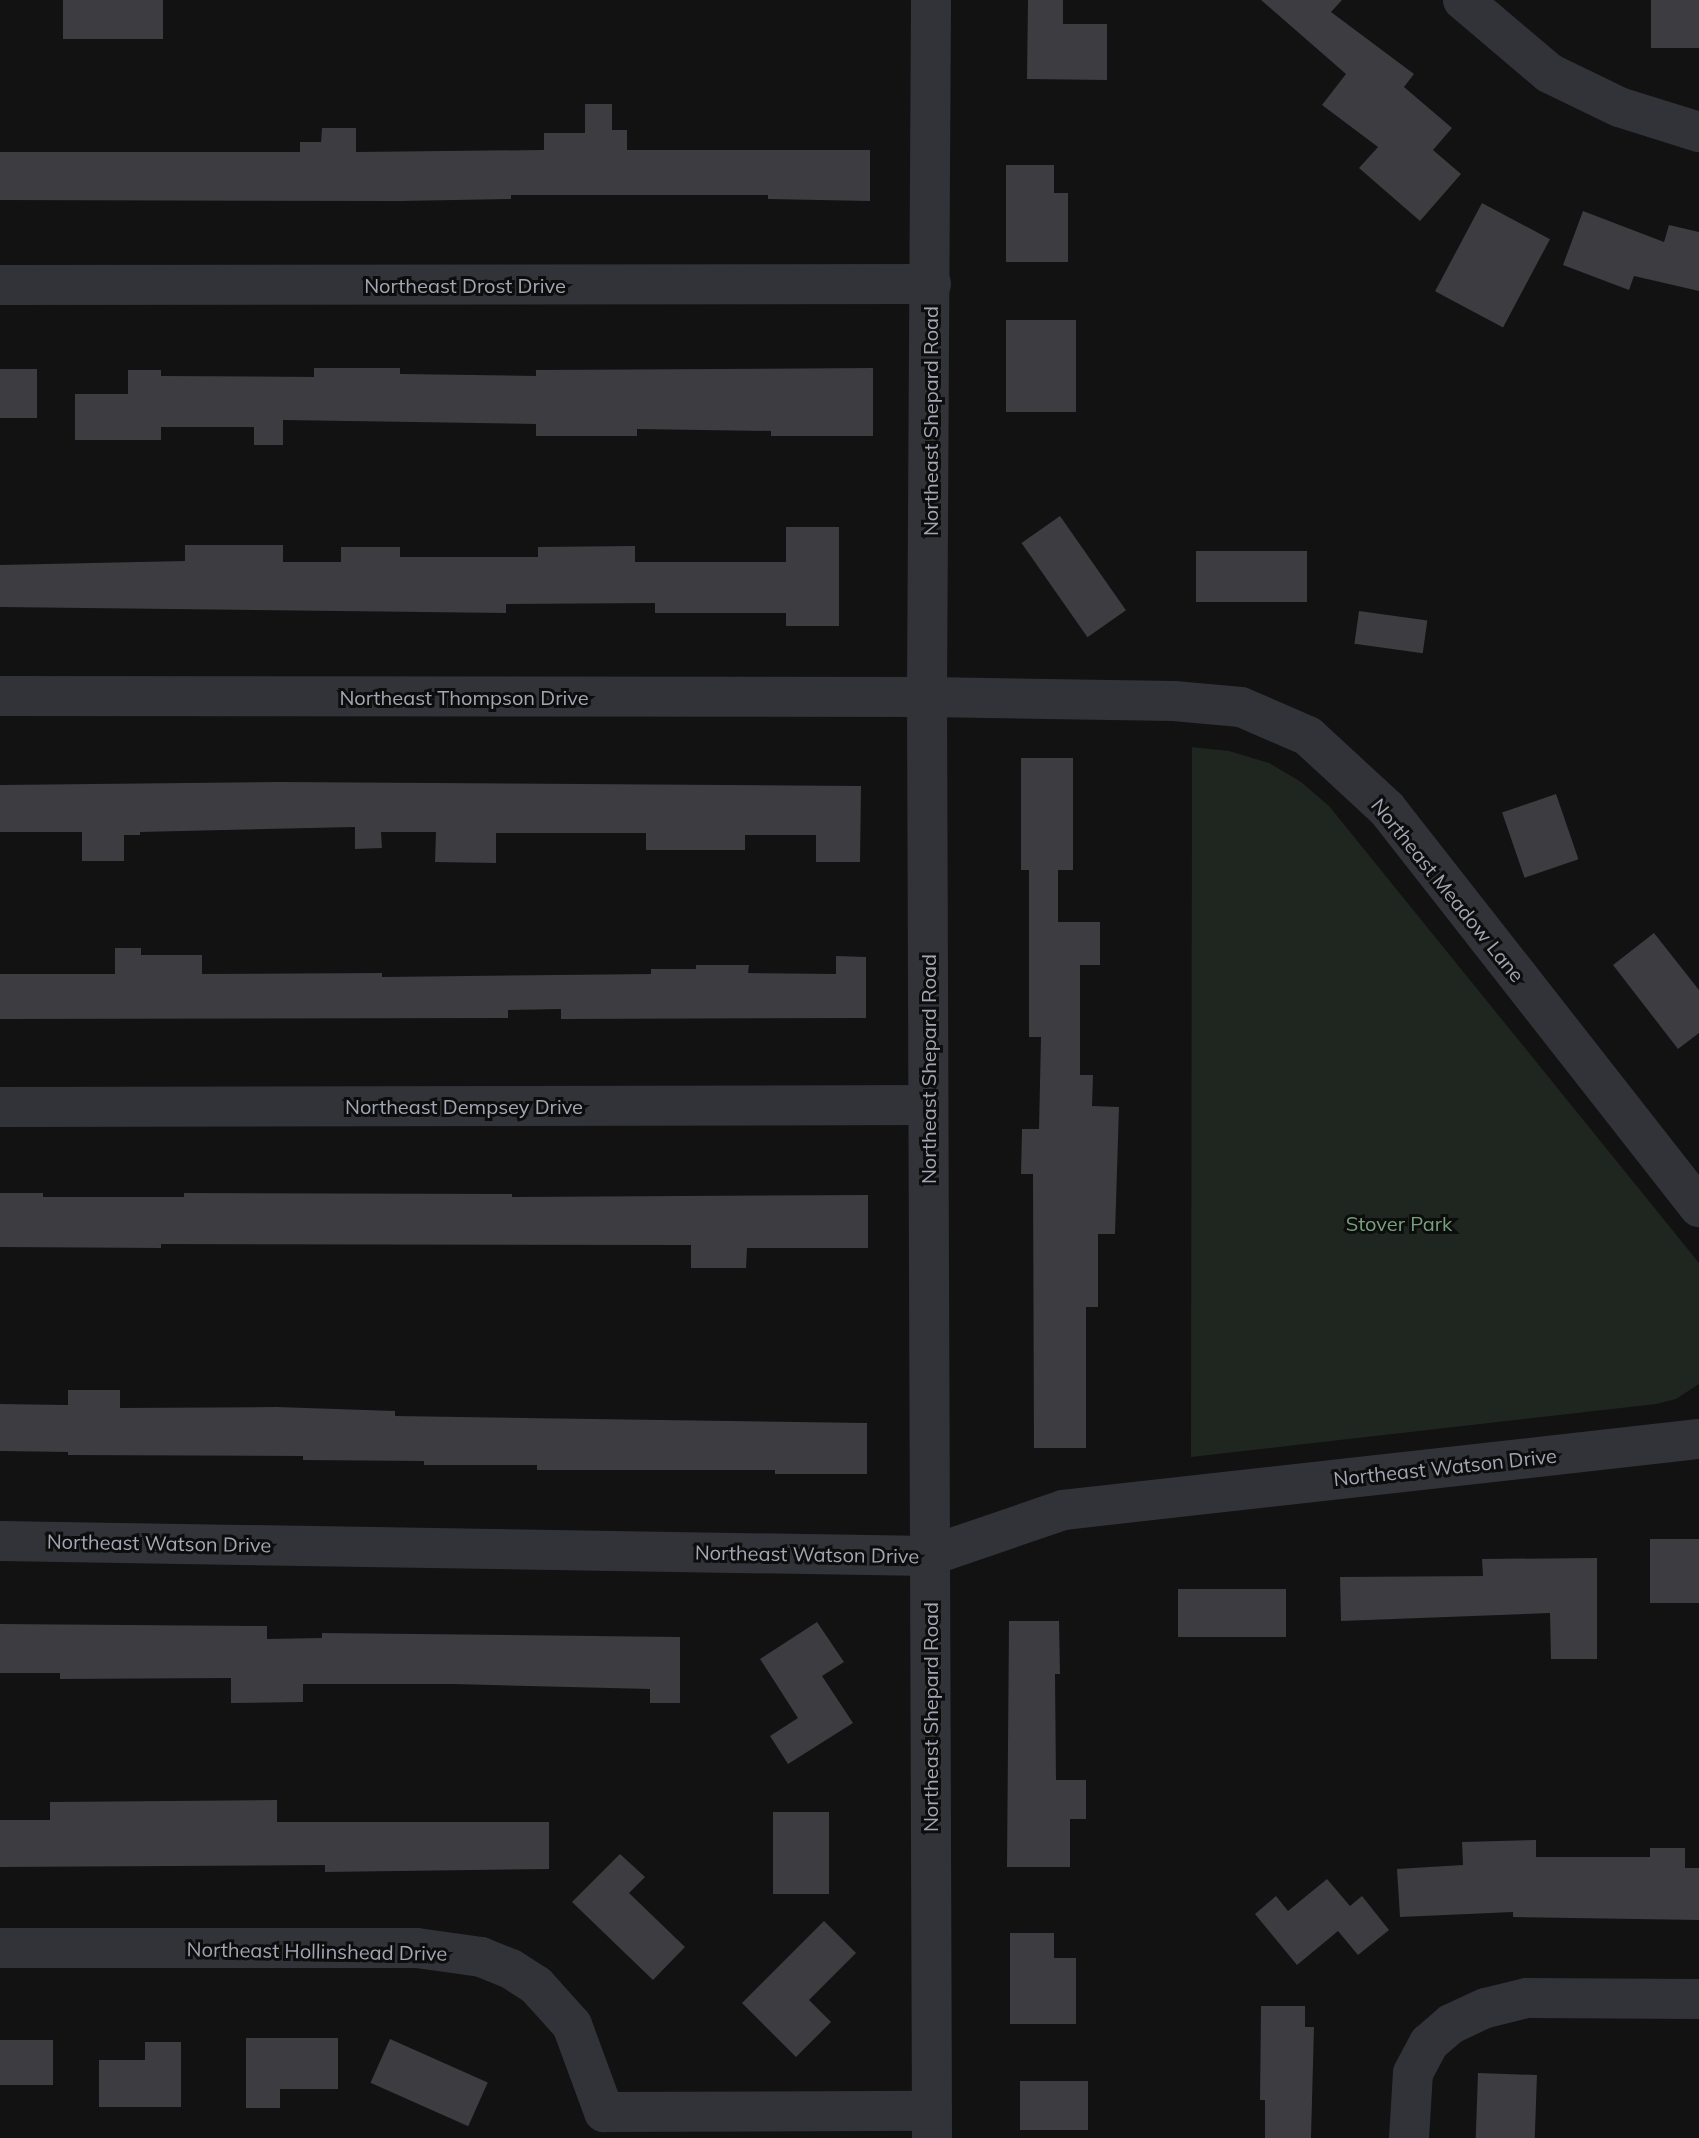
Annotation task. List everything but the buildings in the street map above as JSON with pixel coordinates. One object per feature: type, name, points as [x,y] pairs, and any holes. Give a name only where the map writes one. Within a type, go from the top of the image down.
[{"type":"street","name":"Northeast Shepard Road","points":[[931,0],[927,697],[932,2124]]},
{"type":"street","points":[[1463,0],[1549,73],[1619,107],[1699,132]]},
{"type":"street","name":"Northeast Drost Drive","points":[[0,285],[931,284]]},
{"type":"street","name":"Northeast Thompson Drive","points":[[0,696],[927,697]]},
{"type":"street","name":"Northeast Meadow Lane","points":[[927,697],[1174,701],[1241,707],[1308,736],[1387,809],[1699,1207]]},
{"type":"street","name":"Northeast Dempsey Drive","points":[[0,1107],[928,1105]]},
{"type":"street","name":"Northeast Watson Drive","points":[[0,1541],[929,1556],[1063,1510],[1699,1439]]},
{"type":"street","name":"Northeast Hollinshead Drive","points":[[0,1948],[417,1948],[481,1957],[511,1969],[536,1985],[572,2025],[594,2125],[932,2124]]},
{"type":"street","points":[[1409,2138],[1413,2073],[1429,2043],[1451,2024],[1486,2008],[1527,1998],[1699,1999]]},
{"type":"green space","name":"Stover Park","points":[[1192,747],[1229,751],[1269,763],[1301,782],[1329,806],[1699,1263],[1699,1384],[1676,1399],[1656,1404],[1191,1457]]}]
